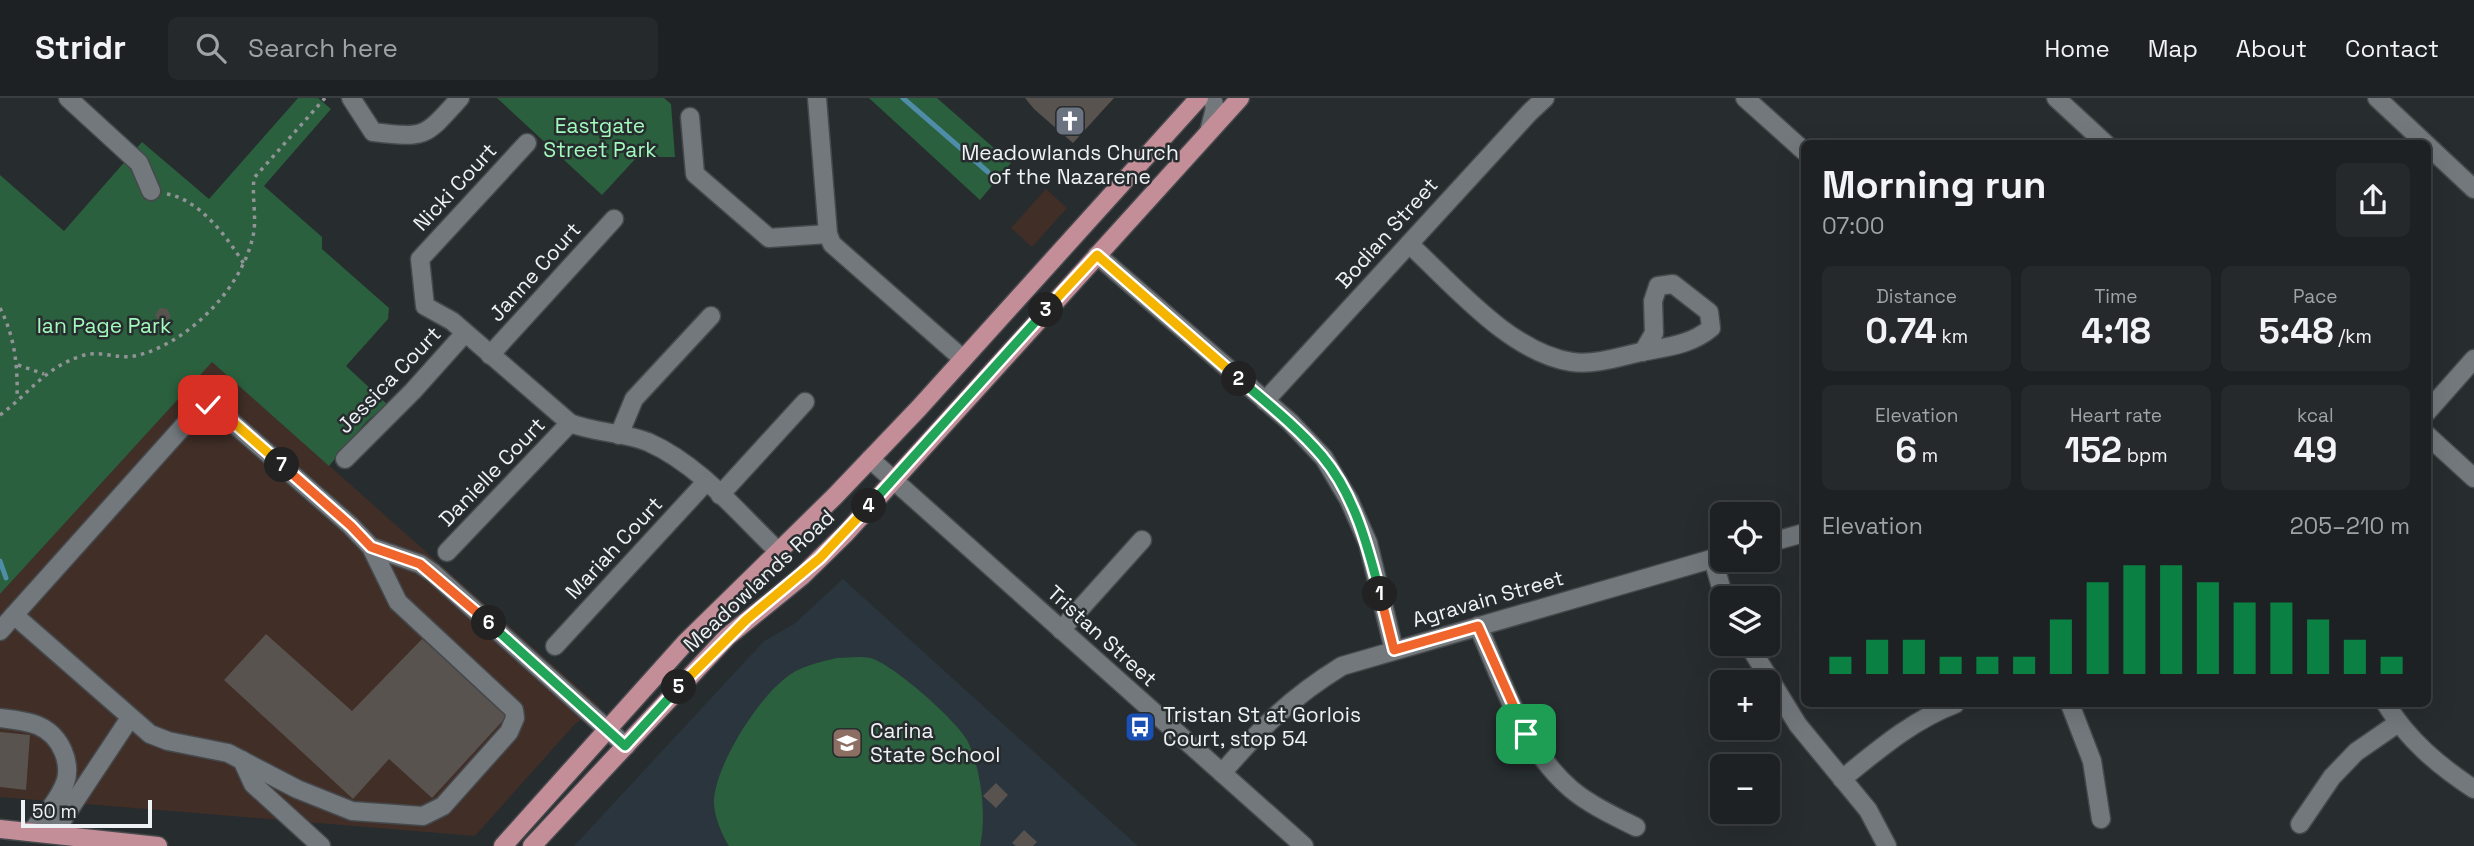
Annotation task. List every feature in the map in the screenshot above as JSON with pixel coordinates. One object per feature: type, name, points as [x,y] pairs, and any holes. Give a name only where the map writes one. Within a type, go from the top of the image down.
[{"type":"main road","name":"Meadowlands Road","points":[[503,846],[685,643],[870,459],[1199,98]]},
{"type":"main road","name":"Meadowlands Road","points":[[533,846],[727,637],[820,558],[1240,98]]},
{"type":"main road","points":[[547,846],[551,841],[552,825]]},
{"type":"main road","points":[[0,829],[37,840],[158,846]]},
{"type":"street","points":[[68,98],[139,163],[151,191]]},
{"type":"street","points":[[351,98],[373,132],[416,137],[436,124],[460,98]]},
{"type":"street","points":[[817,98],[828,234],[832,244],[963,359]]},
{"type":"street","points":[[1209,132],[1215,108],[1212,98]]},
{"type":"street","name":"Bodian Street","points":[[1265,401],[1545,98]]},
{"type":"street","points":[[1745,98],[1801,148]]},
{"type":"street","points":[[2056,98],[2102,140]]},
{"type":"street","points":[[2377,98],[2422,140]]},
{"type":"street","points":[[691,117],[695,174],[769,238],[828,234]]},
{"type":"street","name":"Nicki Court","points":[[465,333],[452,321],[425,306],[419,259],[527,143]]},
{"type":"street","points":[[2431,149],[2474,189]]},
{"type":"street","name":"Janne Court","points":[[490,355],[614,219]]},
{"type":"street","points":[[1409,244],[1507,334],[1538,351],[1572,362],[1602,361],[1643,352]]},
{"type":"street","points":[[1097,255],[1265,401],[1324,458],[1349,500],[1368,544],[1394,650]]},
{"type":"street","points":[[619,435],[634,399],[711,316]]},
{"type":"street","points":[[465,333],[569,423],[587,430],[644,441],[671,453],[779,552]]},
{"type":"street","name":"Jessica Court","points":[[345,459],[413,391],[465,333]]},
{"type":"street","points":[[2431,407],[2474,359]]},
{"type":"street","name":"Mariah Court","points":[[555,646],[805,402]]},
{"type":"street","points":[[0,631],[14,614],[196,412],[208,405],[217,408],[351,526],[371,547],[398,602],[511,704],[515,718],[509,732],[443,806],[423,816],[352,811],[297,789],[242,760],[215,750],[157,738],[130,718],[14,614]]},
{"type":"street","name":"Danielle Court","points":[[447,552],[569,423]]},
{"type":"street","points":[[2431,439],[2474,478]]},
{"type":"street","name":"Tristan Street","points":[[870,459],[1304,846]]},
{"type":"street","points":[[1780,540],[1801,534]]},
{"type":"street","points":[[1061,630],[1142,540]]},
{"type":"street","points":[[371,547],[420,564],[433,573],[625,746]]},
{"type":"street","name":"Agravain Street","points":[[1222,773],[1269,719],[1307,688],[1342,666],[1710,560]]},
{"type":"street","points":[[1478,626],[1526,734],[1545,762],[1571,789],[1604,811],[1636,827]]},
{"type":"street","points":[[1755,656],[1798,725],[1868,810],[1886,846]]},
{"type":"street","points":[[1842,779],[1903,729],[1928,714],[1947,707]]},
{"type":"street","points":[[2071,707],[2092,761],[2101,819]]},
{"type":"street","points":[[2388,707],[2398,723],[2445,770],[2474,789]]},
{"type":"street","points":[[0,718],[30,721],[46,728],[58,740],[65,756],[66,781],[37,840]]},
{"type":"street","points":[[37,840],[130,718]]},
{"type":"street","points":[[2300,824],[2332,776],[2356,752],[2398,723]]},
{"type":"street","points":[[242,760],[253,784],[321,846]]},
{"type":"path","points":[[0,415],[44,374],[79,356],[96,352],[130,357],[166,344],[204,317],[229,290],[244,264],[254,230],[254,178],[325,98]]},
{"type":"path","points":[[151,191],[186,200],[227,238],[244,264]]},
{"type":"path","points":[[0,308],[8,322],[18,365],[17,400]]},
{"type":"path","points":[[18,365],[44,374]]},
{"type":"shaded area","points":[[1046,189],[1067,208],[1032,247],[1011,228]]},
{"type":"shaded area","points":[[212,361],[600,707],[575,724],[475,836],[0,797],[0,594]]},
{"type":"shaded area","name":"Carina State School","points":[[843,579],[1138,846],[574,846],[764,641],[794,624]]},
{"type":"green space","name":"Ian Page Park","points":[[298,98],[318,98],[331,109],[264,186],[322,237],[322,249],[389,308],[388,319],[346,366],[387,404],[366,422],[329,466],[212,362],[0,594],[0,175],[64,231],[142,142],[209,199]]},
{"type":"green space","name":"Eastgate Street Park","points":[[497,98],[664,98],[671,104],[675,157],[637,157],[602,195]]},
{"type":"green space","points":[[869,98],[937,98],[1011,163],[980,200]]},
{"type":"green space","points":[[866,657],[880,662],[923,694],[961,731],[972,751],[979,778],[983,807],[980,846],[729,846],[718,824],[714,800],[722,770],[739,735],[761,703],[789,675],[815,663],[837,658]]},
{"type":"building","name":"Meadowlands Church of the Nazarene","points":[[1025,98],[1114,98],[1073,143]]},
{"type":"building","points":[[160,308],[167,309],[171,316],[167,322],[159,322],[155,315]]},
{"type":"building","points":[[266,634],[352,711],[422,639],[509,714],[432,798],[389,759],[353,799],[224,680]]},
{"type":"building","points":[[0,732],[30,735],[26,790],[0,787]]},
{"type":"building","points":[[996,783],[1008,795],[996,808],[983,796]]},
{"type":"building","points":[[1024,830],[1037,842],[1033,846],[1016,846],[1012,843]]},
{"type":"waterway","points":[[903,98],[988,172]]},
{"type":"waterway","points":[[0,561],[6,578]]},
{"type":"place","name":"Meadowlands Church of the Nazarene","points":[[1070,121]]},
{"type":"place","name":"Tristan St at Gorlois Court, stop 54","points":[[1140,727]]},
{"type":"place","name":"Carina State School","points":[[847,743]]},
{"type":"route","points":[[208,405],[217,408],[351,526],[371,547],[420,564],[433,573],[625,746],[727,637],[802,576],[846,533],[1097,255],[1290,422],[1324,458],[1349,500],[1368,544],[1394,650],[1478,626],[1526,734]]}]
